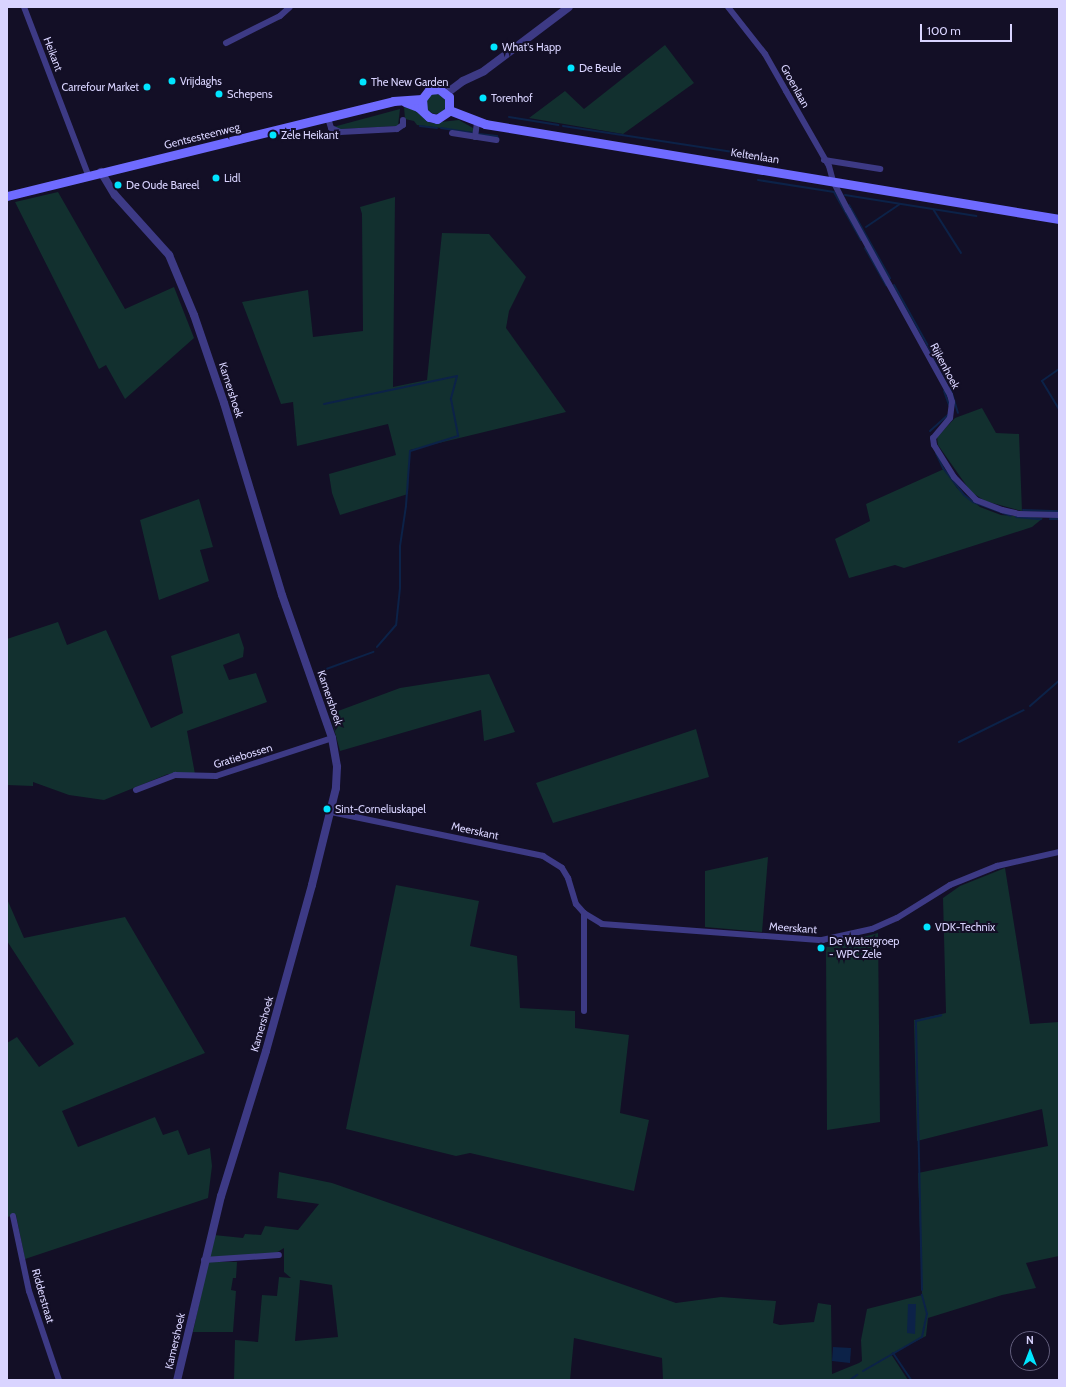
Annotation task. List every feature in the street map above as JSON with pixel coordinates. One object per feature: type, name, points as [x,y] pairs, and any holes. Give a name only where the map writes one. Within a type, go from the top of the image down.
[{"type":"main road","name":"Gentsesteenweg","points":[[7,196],[88,175],[328,118],[402,101],[422,99],[426,93],[434,89],[447,93]]},
{"type":"main road","points":[[402,101],[423,111],[429,117],[437,119],[449,110],[451,103],[447,93]]},
{"type":"main road","points":[[422,99],[423,111]]},
{"type":"main road","name":"Keltenlaan","points":[[449,110],[477,122],[1059,219]]},
{"type":"street","name":"Heikant","points":[[24,7],[88,175]]},
{"type":"street","points":[[226,42],[280,16],[290,7]]},
{"type":"street","points":[[447,93],[462,81],[484,71],[569,7]]},
{"type":"street","name":"Groenlaan","points":[[728,7],[765,54],[824,160],[833,181]]},
{"type":"street","points":[[328,118],[331,128],[340,132],[397,129],[403,125],[403,120]]},
{"type":"street","points":[[475,137],[477,122]]},
{"type":"street","points":[[452,133],[496,140]]},
{"type":"street","points":[[824,160],[880,169]]},
{"type":"street","name":"Kamershoek","points":[[101,172],[115,195],[169,255],[194,315],[282,595],[332,738],[338,768],[331,812],[293,957],[204,1260],[177,1380]]},
{"type":"street","name":"Rijkenhoek","points":[[833,181],[950,395],[952,402],[950,418],[934,438],[934,445],[954,477],[976,500],[1002,510],[1020,514],[1059,515]]},
{"type":"street","name":"Gratiebossen","points":[[136,790],[175,775],[216,776],[332,738]]},
{"type":"street","name":"Meerskant","points":[[331,812],[543,856],[562,868],[568,878],[576,904],[584,913],[602,924],[831,939],[872,929],[891,920],[950,885],[981,872],[1059,852]]},
{"type":"street","points":[[584,913],[584,1011]]},
{"type":"street","name":"Ridderstraat","points":[[13,1216],[29,1291],[59,1380]]},
{"type":"street","points":[[204,1260],[279,1255]]},
{"type":"green space","points":[[665,45],[694,83],[623,134],[529,118],[565,91],[584,109]]},
{"type":"green space","points":[[436,94],[443,97],[446,104],[443,111],[436,114],[429,111],[426,104],[429,97]]},
{"type":"green space","points":[[404,107],[414,110],[431,123],[459,120],[473,128],[473,132],[417,125],[414,121],[405,119]]},
{"type":"green space","points":[[400,109],[398,126],[340,129],[333,127]]},
{"type":"green space","points":[[58,192],[125,309],[174,287],[194,338],[125,399],[106,365],[99,369],[15,202]]},
{"type":"green space","points":[[395,197],[393,387],[427,380],[442,233],[489,234],[526,277],[509,311],[506,328],[566,412],[410,450],[408,494],[340,515],[332,493],[329,474],[396,455],[388,424],[297,446],[293,402],[281,404],[242,302],[308,290],[313,337],[363,331],[362,214],[360,207]]},
{"type":"green space","points":[[982,408],[996,433],[1019,434],[1022,511],[985,501],[971,492],[938,445],[937,437],[955,418]]},
{"type":"green space","points":[[944,469],[957,488],[980,507],[1001,515],[1043,518],[1032,527],[904,568],[895,565],[849,578],[835,539],[870,521],[866,504]]},
{"type":"green space","points":[[199,499],[213,547],[200,550],[209,581],[159,600],[140,520]]},
{"type":"green space","points":[[58,622],[67,645],[106,630],[151,728],[183,713],[171,656],[239,633],[244,648],[243,657],[223,665],[229,680],[256,673],[267,702],[187,731],[195,774],[168,774],[104,800],[69,795],[33,782],[33,786],[7,785],[7,639]]},
{"type":"green space","points":[[489,674],[515,732],[484,741],[481,710],[340,751],[330,714],[400,688]]},
{"type":"green space","points":[[696,729],[709,777],[553,823],[536,783]]},
{"type":"green space","points":[[768,857],[762,932],[705,927],[705,871]]},
{"type":"green space","points":[[1005,868],[1030,1024],[1059,1022],[1059,1256],[1026,1263],[1036,1288],[1002,1295],[928,1318],[926,1336],[891,1354],[908,1380],[663,1380],[662,1358],[574,1338],[570,1380],[234,1380],[235,1340],[258,1342],[262,1295],[277,1296],[279,1277],[291,1278],[284,1272],[284,1248],[276,1253],[208,1258],[214,1235],[243,1238],[245,1234],[261,1235],[265,1226],[298,1230],[319,1204],[277,1198],[279,1172],[332,1183],[676,1303],[721,1297],[776,1301],[773,1323],[780,1325],[814,1322],[818,1303],[831,1305],[832,1374],[862,1361],[861,1340],[867,1309],[922,1295],[918,1173],[1048,1146],[1042,1109],[917,1141],[914,1020],[946,1013],[943,898],[960,886]],"holes":[[[300,1280],[332,1285],[338,1337],[295,1341]]]},
{"type":"green space","points":[[396,885],[479,901],[470,946],[517,956],[520,1008],[575,1011],[575,1028],[629,1035],[620,1113],[649,1120],[634,1191],[470,1153],[456,1156],[346,1129]]},
{"type":"green space","points":[[7,899],[24,938],[125,917],[205,1053],[62,1111],[78,1147],[155,1117],[163,1135],[178,1130],[188,1155],[210,1148],[212,1166],[208,1198],[25,1259],[16,1215],[7,1217],[7,1043],[17,1037],[39,1067],[74,1044],[7,941]]},
{"type":"green space","points":[[878,933],[880,1122],[827,1130],[826,947]]},
{"type":"green space","points":[[208,1262],[237,1262],[236,1278],[233,1278],[231,1290],[236,1291],[233,1332],[193,1332]]},
{"type":"water","points":[[908,1304],[916,1304],[915,1334],[907,1333]]},
{"type":"water","points":[[833,1347],[851,1348],[850,1363],[832,1361]]},
{"type":"waterway","points":[[509,117],[558,125]]},
{"type":"waterway","points":[[420,126],[437,128]]},
{"type":"waterway","points":[[563,126],[733,152]]},
{"type":"waterway","points":[[441,128],[472,133]]},
{"type":"waterway","points":[[479,134],[497,136],[498,139]]},
{"type":"waterway","points":[[758,180],[834,192],[861,240]]},
{"type":"waterway","points":[[845,195],[976,216]]},
{"type":"waterway","points":[[866,227],[900,204]]},
{"type":"waterway","points":[[849,205],[890,278]]},
{"type":"waterway","points":[[933,209],[961,253]]},
{"type":"waterway","points":[[865,248],[886,285]]},
{"type":"waterway","points":[[894,285],[947,380]]},
{"type":"waterway","points":[[1059,369],[1042,381],[1059,409]]},
{"type":"waterway","points":[[324,404],[457,376],[451,399],[458,436],[410,451],[406,506],[400,546],[400,588],[396,625],[377,647]]},
{"type":"waterway","points":[[950,387],[958,413]]},
{"type":"waterway","points":[[944,391],[949,405]]},
{"type":"waterway","points":[[930,431],[948,415]]},
{"type":"waterway","points":[[936,453],[943,468],[964,495],[973,502],[1011,516]]},
{"type":"waterway","points":[[1023,510],[1059,511]]},
{"type":"waterway","points":[[1016,517],[1041,519]]},
{"type":"waterway","points":[[1050,519],[1059,519]]},
{"type":"waterway","points":[[318,672],[373,652]]},
{"type":"waterway","points":[[1030,706],[1059,681]]},
{"type":"waterway","points":[[959,742],[1024,710]]},
{"type":"waterway","points":[[922,1290],[916,1021],[941,1015]]},
{"type":"waterway","points":[[863,1371],[922,1337],[927,1314],[922,1295]]},
{"type":"waterway","points":[[893,1353],[911,1380]]},
{"type":"waterway","points":[[850,1380],[857,1375]]},
{"type":"place","name":"What's Happ","points":[[494,47]]},
{"type":"place","name":"De Beule","points":[[571,68]]},
{"type":"place","name":"Vrijdaghs","points":[[172,81]]},
{"type":"place","name":"The New Garden","points":[[363,82]]},
{"type":"place","name":"Carrefour Market","points":[[147,87]]},
{"type":"place","name":"Schepens","points":[[219,94]]},
{"type":"place","name":"Torenhof","points":[[483,98]]},
{"type":"place","name":"Zele Heikant","points":[[273,135]]},
{"type":"place","name":"Lidl","points":[[216,178]]},
{"type":"place","name":"De Oude Bareel","points":[[118,185]]},
{"type":"place","name":"Sint-Corneliuskapel","points":[[327,809]]},
{"type":"place","name":"VDK-Technix","points":[[927,927]]},
{"type":"place","name":"De Watergroep - WPC Zele","points":[[821,948]]}]
